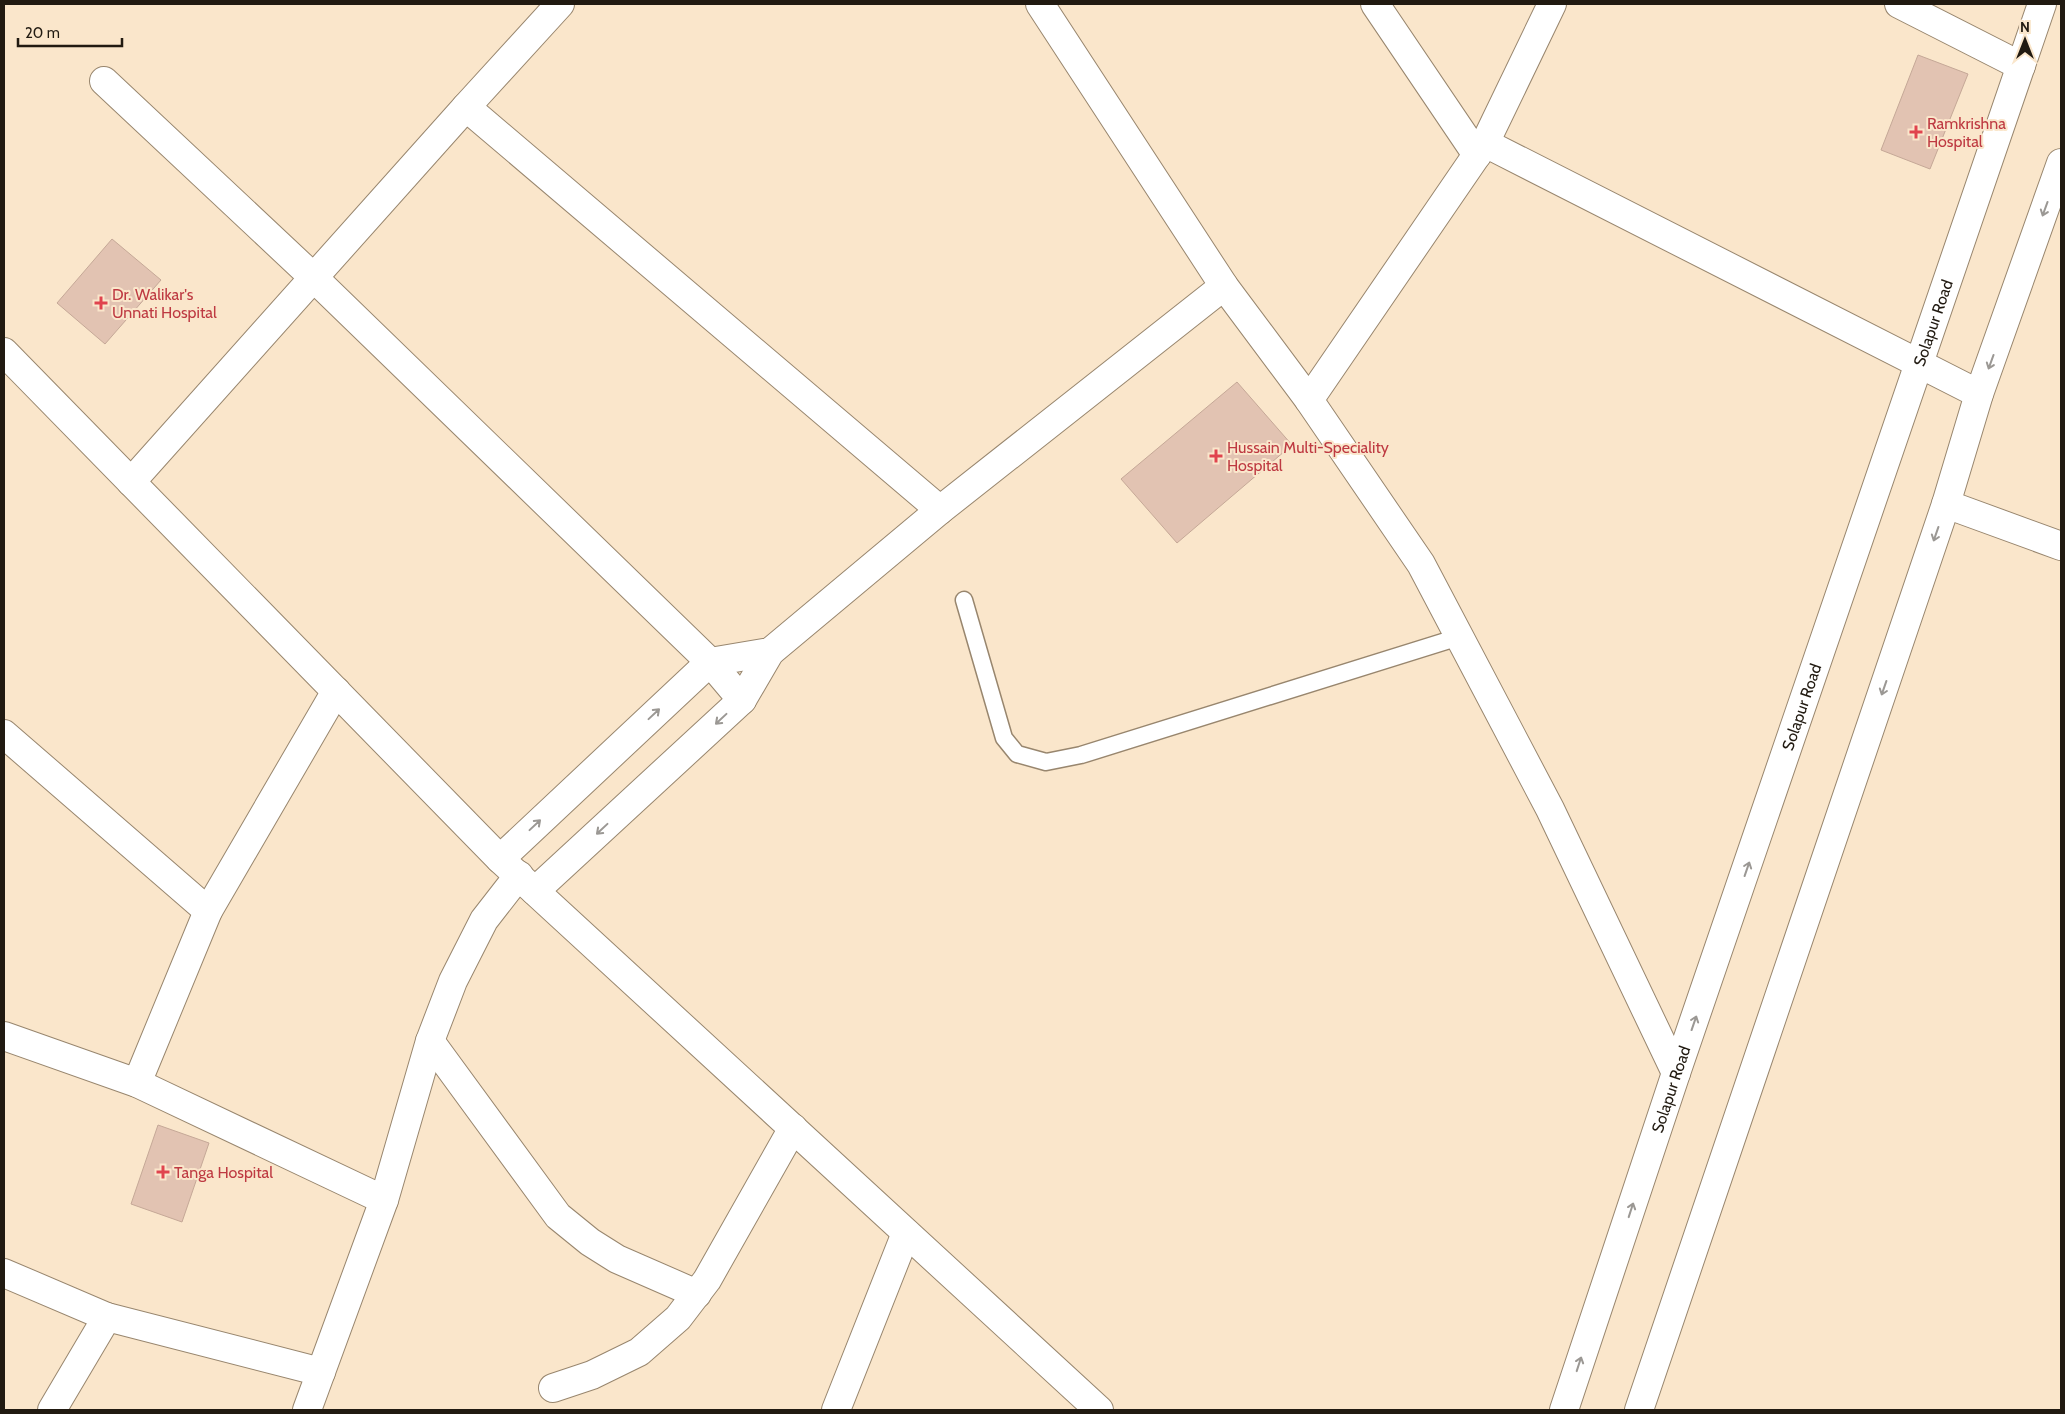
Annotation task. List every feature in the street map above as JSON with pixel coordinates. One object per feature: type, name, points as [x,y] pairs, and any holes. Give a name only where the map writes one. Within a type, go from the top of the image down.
[{"type":"street","points":[[131,482],[560,4]]},
{"type":"street","points":[[1040,4],[1224,286],[1309,400],[1421,564],[1550,809],[1676,1073]]},
{"type":"street","points":[[1375,4],[1481,149],[1979,394]]},
{"type":"street","points":[[1309,400],[1481,149],[1552,4]]},
{"type":"street","points":[[1899,4],[2021,66]]},
{"type":"street","name":"Solapur Road","points":[[1564,1410],[1676,1073],[1880,482],[1918,363],[2042,4]]},
{"type":"street","points":[[104,81],[314,278],[710,662],[742,700]]},
{"type":"street","points":[[466,107],[940,510]]},
{"type":"street","points":[[1639,1410],[1946,504],[1979,394],[2061,163]]},
{"type":"street","points":[[518,875],[742,700],[770,652],[940,510],[1224,286]]},
{"type":"street","points":[[4,352],[518,875],[1098,1410]]},
{"type":"street","points":[[1946,504],[2061,546]]},
{"type":"street","points":[[307,1410],[384,1200],[430,1041],[453,981],[484,920],[518,875],[710,662],[770,652]]},
{"type":"street","points":[[137,1083],[208,911],[336,691]]},
{"type":"street","points":[[4,734],[208,911]]},
{"type":"street","points":[[4,1036],[137,1083],[384,1200]]},
{"type":"street","points":[[430,1041],[558,1216],[590,1242],[617,1258],[697,1294]]},
{"type":"street","points":[[553,1388],[592,1375],[639,1352],[678,1318],[708,1280],[793,1128]]},
{"type":"street","points":[[843,1406],[906,1233]]},
{"type":"street","points":[[4,1273],[107,1317],[321,1372]]},
{"type":"street","points":[[52,1410],[107,1317]]},
{"type":"lane","points":[[964,600],[1004,738],[1017,754],[1046,762],[1081,755],[1459,636]]},
{"type":"building","points":[[1918,55],[1968,74],[1930,169],[1881,150]]},
{"type":"building","points":[[112,239],[161,280],[105,344],[57,303]]},
{"type":"building","points":[[1237,382],[1292,445],[1177,543],[1121,479]]},
{"type":"building","points":[[158,1125],[209,1143],[182,1222],[131,1204]]},
{"type":"place","name":"Ramkrishna Hospital","points":[[1916,132]]},
{"type":"place","name":"Dr. Walikar's Unnati Hospital","points":[[101,303]]},
{"type":"place","name":"Hussain Multi-Speciality Hospital","points":[[1216,456]]},
{"type":"place","name":"Tanga Hospital","points":[[163,1172]]}]
